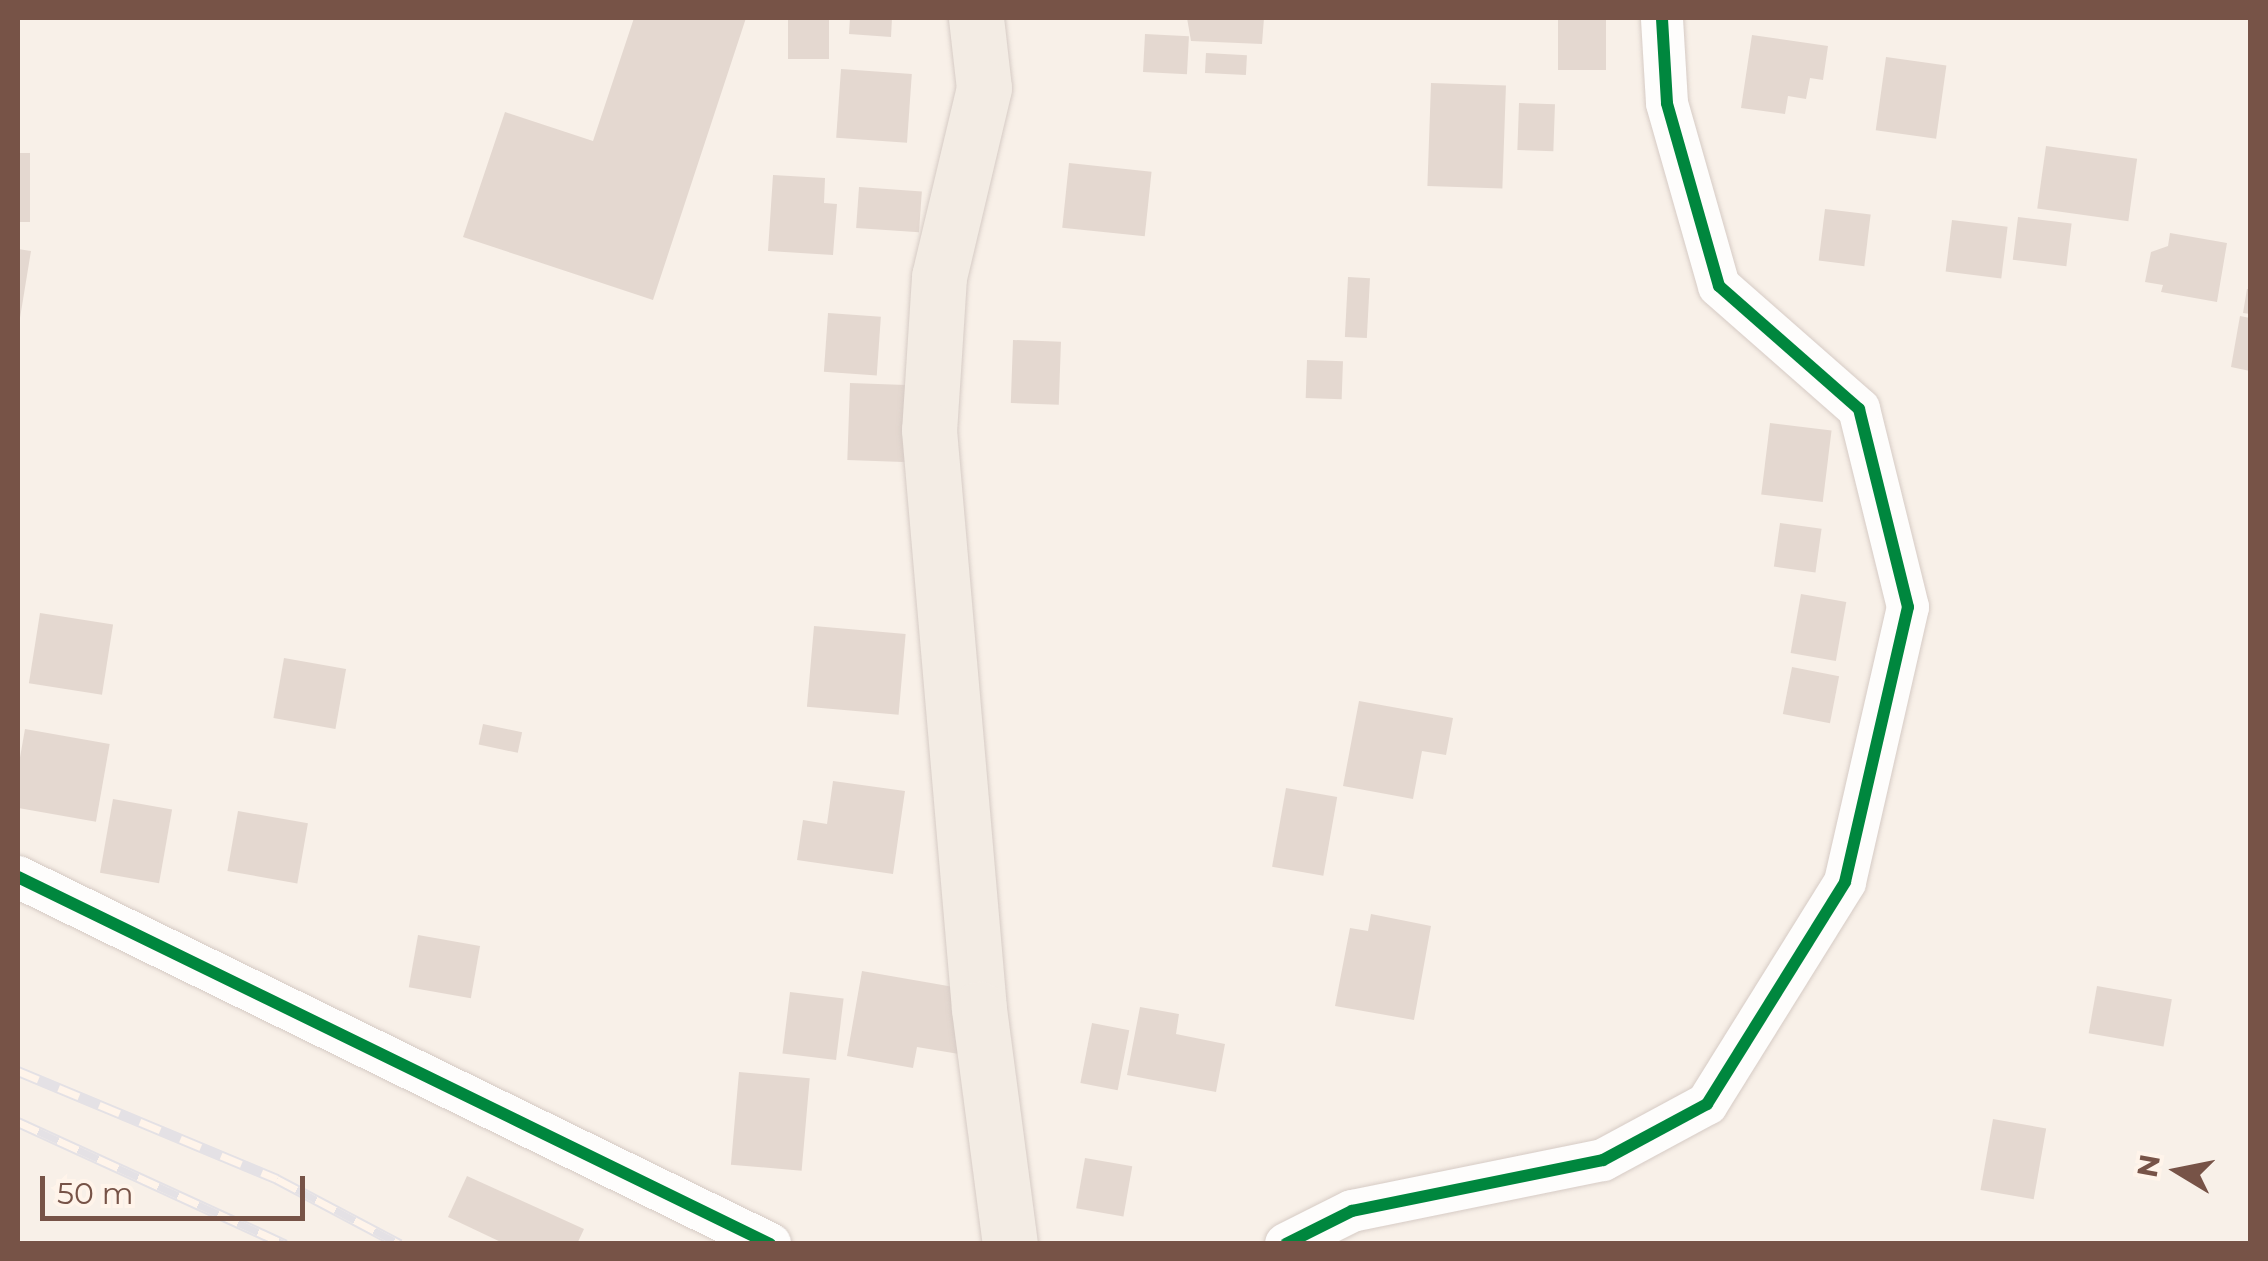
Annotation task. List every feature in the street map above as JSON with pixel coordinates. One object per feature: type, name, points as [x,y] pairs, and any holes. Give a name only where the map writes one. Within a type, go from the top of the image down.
[{"type":"main road","points":[[976,18],[984,88],[939,276],[929,430],[979,1009],[1010,1244]]},
{"type":"street","points":[[1286,1244],[1352,1211],[1602,1160],[1707,1104],[1845,882],[1908,607],[1860,409],[1719,286],[1667,103],[1662,18]]},
{"type":"street","points":[[18,878],[770,1244]]},
{"type":"building","points":[[634,18],[746,18],[653,300],[463,237],[505,112],[593,141]]},
{"type":"building","points":[[788,18],[829,18],[829,59],[788,59]]},
{"type":"building","points":[[850,18],[892,18],[891,37],[849,34]]},
{"type":"building","points":[[1187,18],[1264,18],[1262,44],[1191,41]]},
{"type":"building","points":[[1558,18],[1606,18],[1606,70],[1558,70]]},
{"type":"building","points":[[1145,34],[1189,36],[1187,74],[1143,72]]},
{"type":"building","points":[[1752,35],[1828,46],[1823,80],[1810,78],[1806,99],[1788,96],[1785,114],[1741,108]]},
{"type":"building","points":[[1206,53],[1247,55],[1246,75],[1205,73]]},
{"type":"building","points":[[1886,57],[1946,65],[1936,139],[1876,130]]},
{"type":"building","points":[[841,69],[912,74],[907,143],[836,138]]},
{"type":"building","points":[[1431,83],[1506,86],[1502,189],[1427,186]]},
{"type":"building","points":[[1519,103],[1555,104],[1553,151],[1517,150]]},
{"type":"building","points":[[2046,146],[2137,159],[2128,221],[2037,208]]},
{"type":"building","points":[[18,153],[30,153],[30,222],[18,222]]},
{"type":"building","points":[[1069,163],[1152,172],[1145,236],[1062,228]]},
{"type":"building","points":[[773,175],[825,178],[824,203],[837,204],[833,255],[768,251]]},
{"type":"building","points":[[859,187],[922,191],[919,232],[856,228]]},
{"type":"building","points":[[1825,209],[1871,215],[1864,266],[1819,261]]},
{"type":"building","points":[[2018,217],[2072,224],[2066,266],[2013,260]]},
{"type":"building","points":[[1952,220],[2008,227],[2001,278],[1946,272]]},
{"type":"building","points":[[2170,233],[2227,243],[2217,302],[2161,292],[2163,285],[2145,282],[2151,252],[2168,246]]},
{"type":"building","points":[[18,249],[31,251],[20,318],[18,317]]},
{"type":"building","points":[[1348,277],[1370,278],[1367,338],[1345,337]]},
{"type":"building","points":[[2250,289],[2250,314],[2243,313]]},
{"type":"building","points":[[828,313],[881,317],[877,376],[824,372]]},
{"type":"building","points":[[2240,316],[2250,318],[2250,371],[2231,367]]},
{"type":"building","points":[[1013,340],[1061,342],[1059,405],[1011,403]]},
{"type":"building","points":[[1307,360],[1343,361],[1342,399],[1306,398]]},
{"type":"building","points":[[850,383],[913,385],[910,462],[847,460]]},
{"type":"building","points":[[1770,423],[1832,431],[1823,502],[1761,494]]},
{"type":"building","points":[[1780,523],[1822,529],[1815,572],[1774,567]]},
{"type":"building","points":[[1801,594],[1846,602],[1836,661],[1791,653]]},
{"type":"building","points":[[40,613],[113,625],[102,695],[29,683]]},
{"type":"building","points":[[814,626],[906,634],[899,715],[807,707]]},
{"type":"building","points":[[284,658],[346,669],[335,729],[273,718]]},
{"type":"building","points":[[1792,667],[1839,676],[1830,723],[1783,714]]},
{"type":"building","points":[[1359,701],[1453,718],[1446,755],[1422,751],[1413,799],[1343,786]]},
{"type":"building","points":[[483,724],[522,732],[518,753],[479,745]]},
{"type":"building","points":[[25,729],[110,744],[96,822],[18,808],[18,769]]},
{"type":"building","points":[[833,781],[905,791],[893,874],[797,860],[803,820],[827,824]]},
{"type":"building","points":[[1286,788],[1337,797],[1323,876],[1272,867]]},
{"type":"building","points":[[113,799],[172,809],[159,883],[100,873]]},
{"type":"building","points":[[238,811],[308,823],[297,883],[227,871]]},
{"type":"building","points":[[1371,914],[1431,926],[1414,1020],[1335,1006],[1350,928],[1368,931]]},
{"type":"building","points":[[418,935],[480,946],[471,998],[409,987]]},
{"type":"building","points":[[862,971],[971,990],[959,1054],[917,1047],[913,1068],[847,1056]]},
{"type":"building","points":[[2097,986],[2172,999],[2164,1046],[2089,1033]]},
{"type":"building","points":[[790,992],[844,999],[836,1060],[782,1054]]},
{"type":"building","points":[[1140,1007],[1179,1014],[1176,1034],[1225,1044],[1216,1092],[1127,1075]]},
{"type":"building","points":[[1092,1023],[1129,1030],[1118,1090],[1080,1083]]},
{"type":"building","points":[[739,1072],[810,1078],[802,1171],[731,1165]]},
{"type":"building","points":[[1993,1119],[2046,1128],[2034,1199],[1980,1190]]},
{"type":"building","points":[[1085,1158],[1132,1166],[1123,1217],[1076,1208]]},
{"type":"building","points":[[467,1176],[584,1229],[577,1244],[505,1244],[448,1217]]},
{"type":"railway","points":[[18,1071],[277,1179],[400,1244]]},
{"type":"railway","points":[[18,1122],[285,1244]]},
{"type":"cycle path","points":[[1286,1244],[1352,1211],[1603,1160],[1707,1104],[1845,882],[1908,607],[1859,409],[1719,286],[1667,103],[1662,18]]},
{"type":"cycle path","points":[[18,877],[770,1244]]}]
